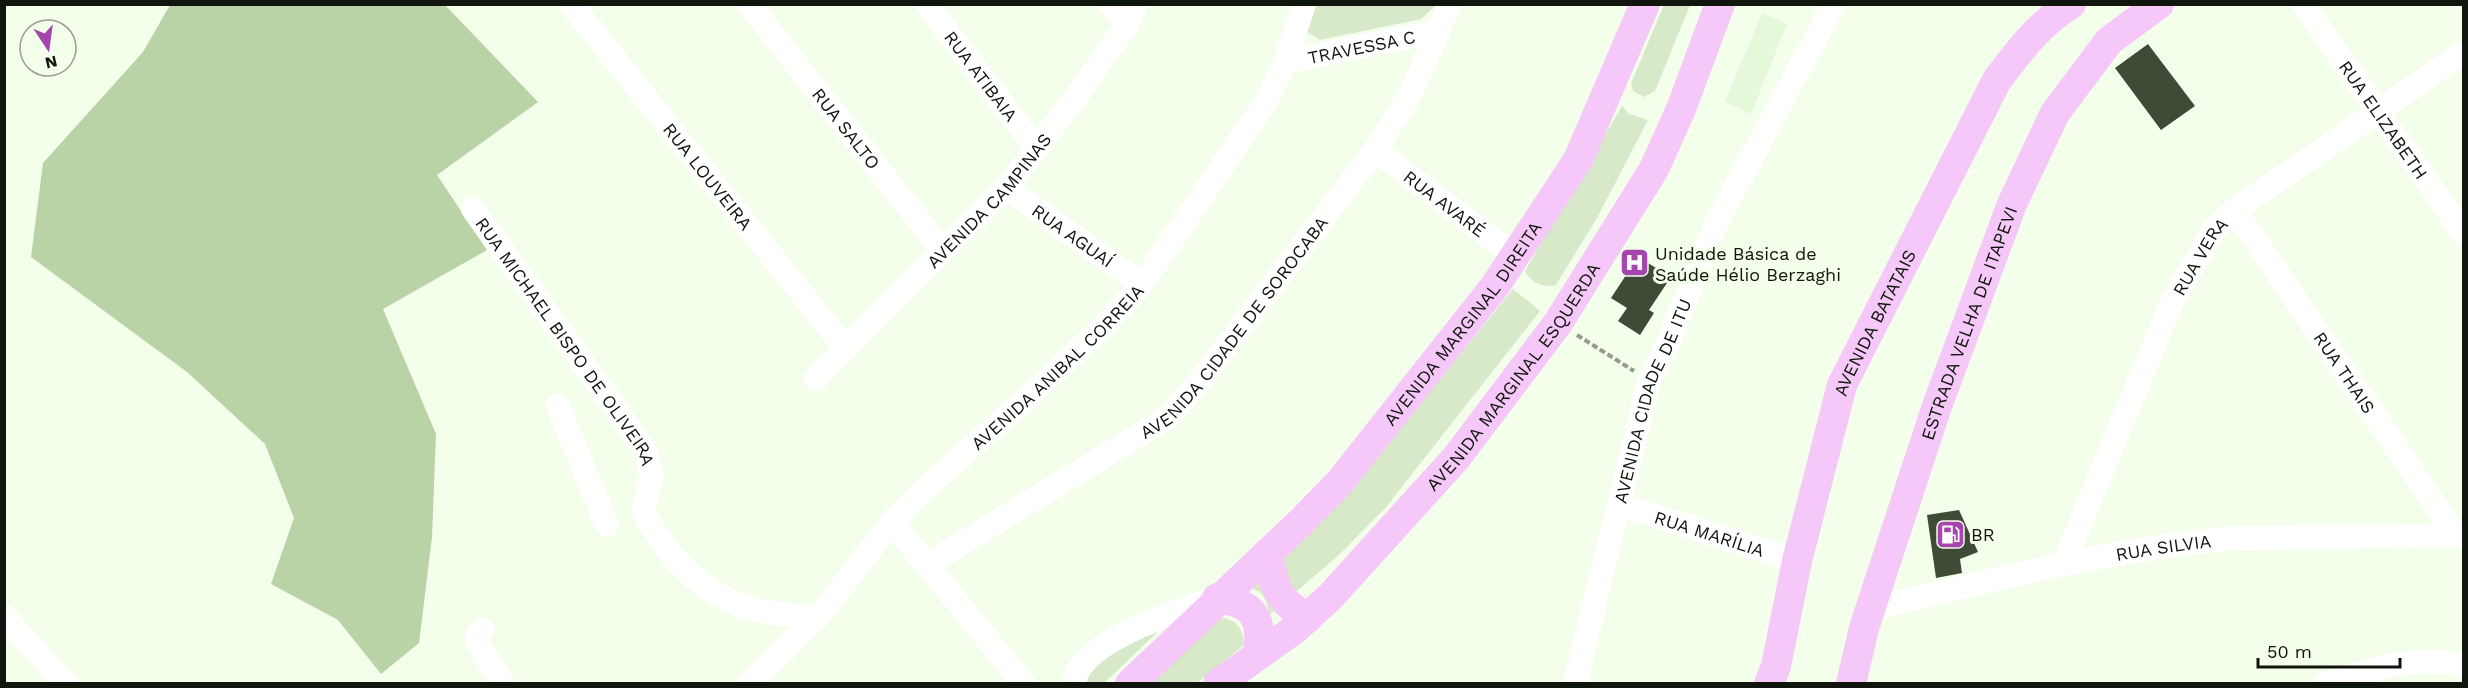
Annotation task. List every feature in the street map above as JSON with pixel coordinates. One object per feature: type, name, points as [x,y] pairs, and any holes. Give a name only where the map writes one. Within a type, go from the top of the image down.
[{"type":"main road","name":"AVENIDA MARGINAL DIREITA","points":[[1130,684],[1340,482],[1516,257],[1578,160],[1645,4]]},
{"type":"main road","name":"AVENIDA MARGINAL ESQUERDA","points":[[1218,684],[1308,618],[1332,596],[1456,459],[1558,323],[1654,169],[1681,110],[1720,4]]},
{"type":"main road","name":"AVENIDA BATATAIS","points":[[1775,678],[1797,561],[1842,385],[1997,80],[2024,45],[2056,13],[2071,4]]},
{"type":"main road","name":"ESTRADA VELHA DE ITAPEVI","points":[[1851,684],[1870,609],[1937,405],[2008,215],[2050,123],[2109,41],[2159,4]]},
{"type":"main road","points":[[1267,554],[1281,598],[1288,607],[1308,618]]},
{"type":"main road","points":[[1217,598],[1235,601],[1253,615],[1260,633],[1258,653]]},
{"type":"street","name":"RUA LOUVEIRA","points":[[571,4],[846,349]]},
{"type":"street","name":"RUA SALTO","points":[[749,4],[943,251]]},
{"type":"street","name":"RUA ATIBAIA","points":[[927,4],[1036,148]]},
{"type":"street","points":[[1111,4],[1132,14]]},
{"type":"street","name":"AVENIDA ANIBAL CORREIA","points":[[748,684],[818,617],[892,522],[920,493],[1083,346],[1142,284],[1266,102],[1285,62],[1304,4]]},
{"type":"street","name":"AVENIDA CIDADE DE SOROCABA","points":[[928,564],[1167,418],[1198,384],[1375,150],[1412,91],[1450,4]]},
{"type":"street","name":"AVENIDA CIDADE DE ITU","points":[[1575,684],[1621,506],[1649,381],[1666,347],[1716,224],[1834,4]]},
{"type":"street","name":"RUA ELIZABETH","points":[[2303,4],[2377,114],[2463,234]]},
{"type":"street","name":"AVENIDA CAMPINAS","points":[[816,378],[1006,188],[1132,14]]},
{"type":"street","name":"TRAVESSA C","points":[[1285,62],[1438,31]]},
{"type":"street","name":"RUA VERA","points":[[2064,563],[2171,304],[2213,231],[2235,210],[2377,114],[2463,52]]},
{"type":"street","name":"RUA AVARÉ","points":[[1375,150],[1516,257]]},
{"type":"street","name":"RUA AGUAÍ","points":[[1006,188],[1142,284]]},
{"type":"street","name":"RUA MICHAEL BISPO DE OLIVEIRA","points":[[473,209],[645,450],[652,475],[643,511],[691,577],[736,604],[756,610],[818,617]]},
{"type":"street","name":"RUA THAIS","points":[[2235,210],[2460,536]]},
{"type":"street","points":[[558,406],[607,525]]},
{"type":"street","name":"RUA MARÍLIA","points":[[1621,506],[1797,561]]},
{"type":"street","points":[[892,522],[1024,684]]},
{"type":"street","name":"RUA SILVIA","points":[[1870,609],[2064,563],[2234,538],[2460,536]]},
{"type":"street","name":"AVENIDA MARGINAL DIREITA","points":[[1075,684],[1077,671],[1082,663],[1107,644],[1179,610],[1217,598]]},
{"type":"street","points":[[4,616],[66,684]]},
{"type":"street","points":[[482,630],[478,635],[478,643],[503,684]]},
{"type":"street","points":[[2324,684],[2403,661],[2442,660],[2463,666]]},
{"type":"path","points":[[1558,323],[1649,381]]},
{"type":"shaded area","points":[[170,5],[445,5],[538,102],[437,175],[487,250],[383,309],[436,434],[432,537],[419,643],[381,674],[338,620],[271,584],[294,518],[265,444],[187,372],[31,257],[43,163],[143,52]]},
{"type":"shaded area","points":[[1313,5],[1436,5],[1421,19],[1320,40],[1307,32]]},
{"type":"shaded area","points":[[1664,5],[1690,5],[1655,91],[1644,97],[1633,91],[1631,83]]},
{"type":"shaded area","points":[[1762,13],[1787,24],[1751,114],[1725,102]]},
{"type":"shaded area","points":[[1622,106],[1629,114],[1648,120],[1598,216],[1556,285],[1538,284],[1525,271]]},
{"type":"shaded area","points":[[1513,289],[1540,311],[1386,507],[1341,553],[1269,615],[1262,595],[1255,589],[1244,586],[1353,487]]},
{"type":"shaded area","points":[[1217,617],[1228,619],[1237,625],[1244,639],[1244,645],[1197,683],[1151,684]]},
{"type":"shaded area","points":[[1166,624],[1104,683],[1086,683],[1086,667]]},
{"type":"building","points":[[2148,44],[2195,106],[2161,130],[2115,68]]},
{"type":"building","points":[[1638,257],[1671,277],[1649,310],[1654,313],[1640,335],[1618,321],[1627,308],[1611,298]]},
{"type":"building","name":"BR","points":[[1959,510],[1978,552],[1960,559],[1962,573],[1936,578],[1927,515]]},
{"type":"place","name":"Unidade Básica de Saúde Hélio Berzaghi","points":[[1634,263]]},
{"type":"place","name":"BR","points":[[1950,534]]}]
